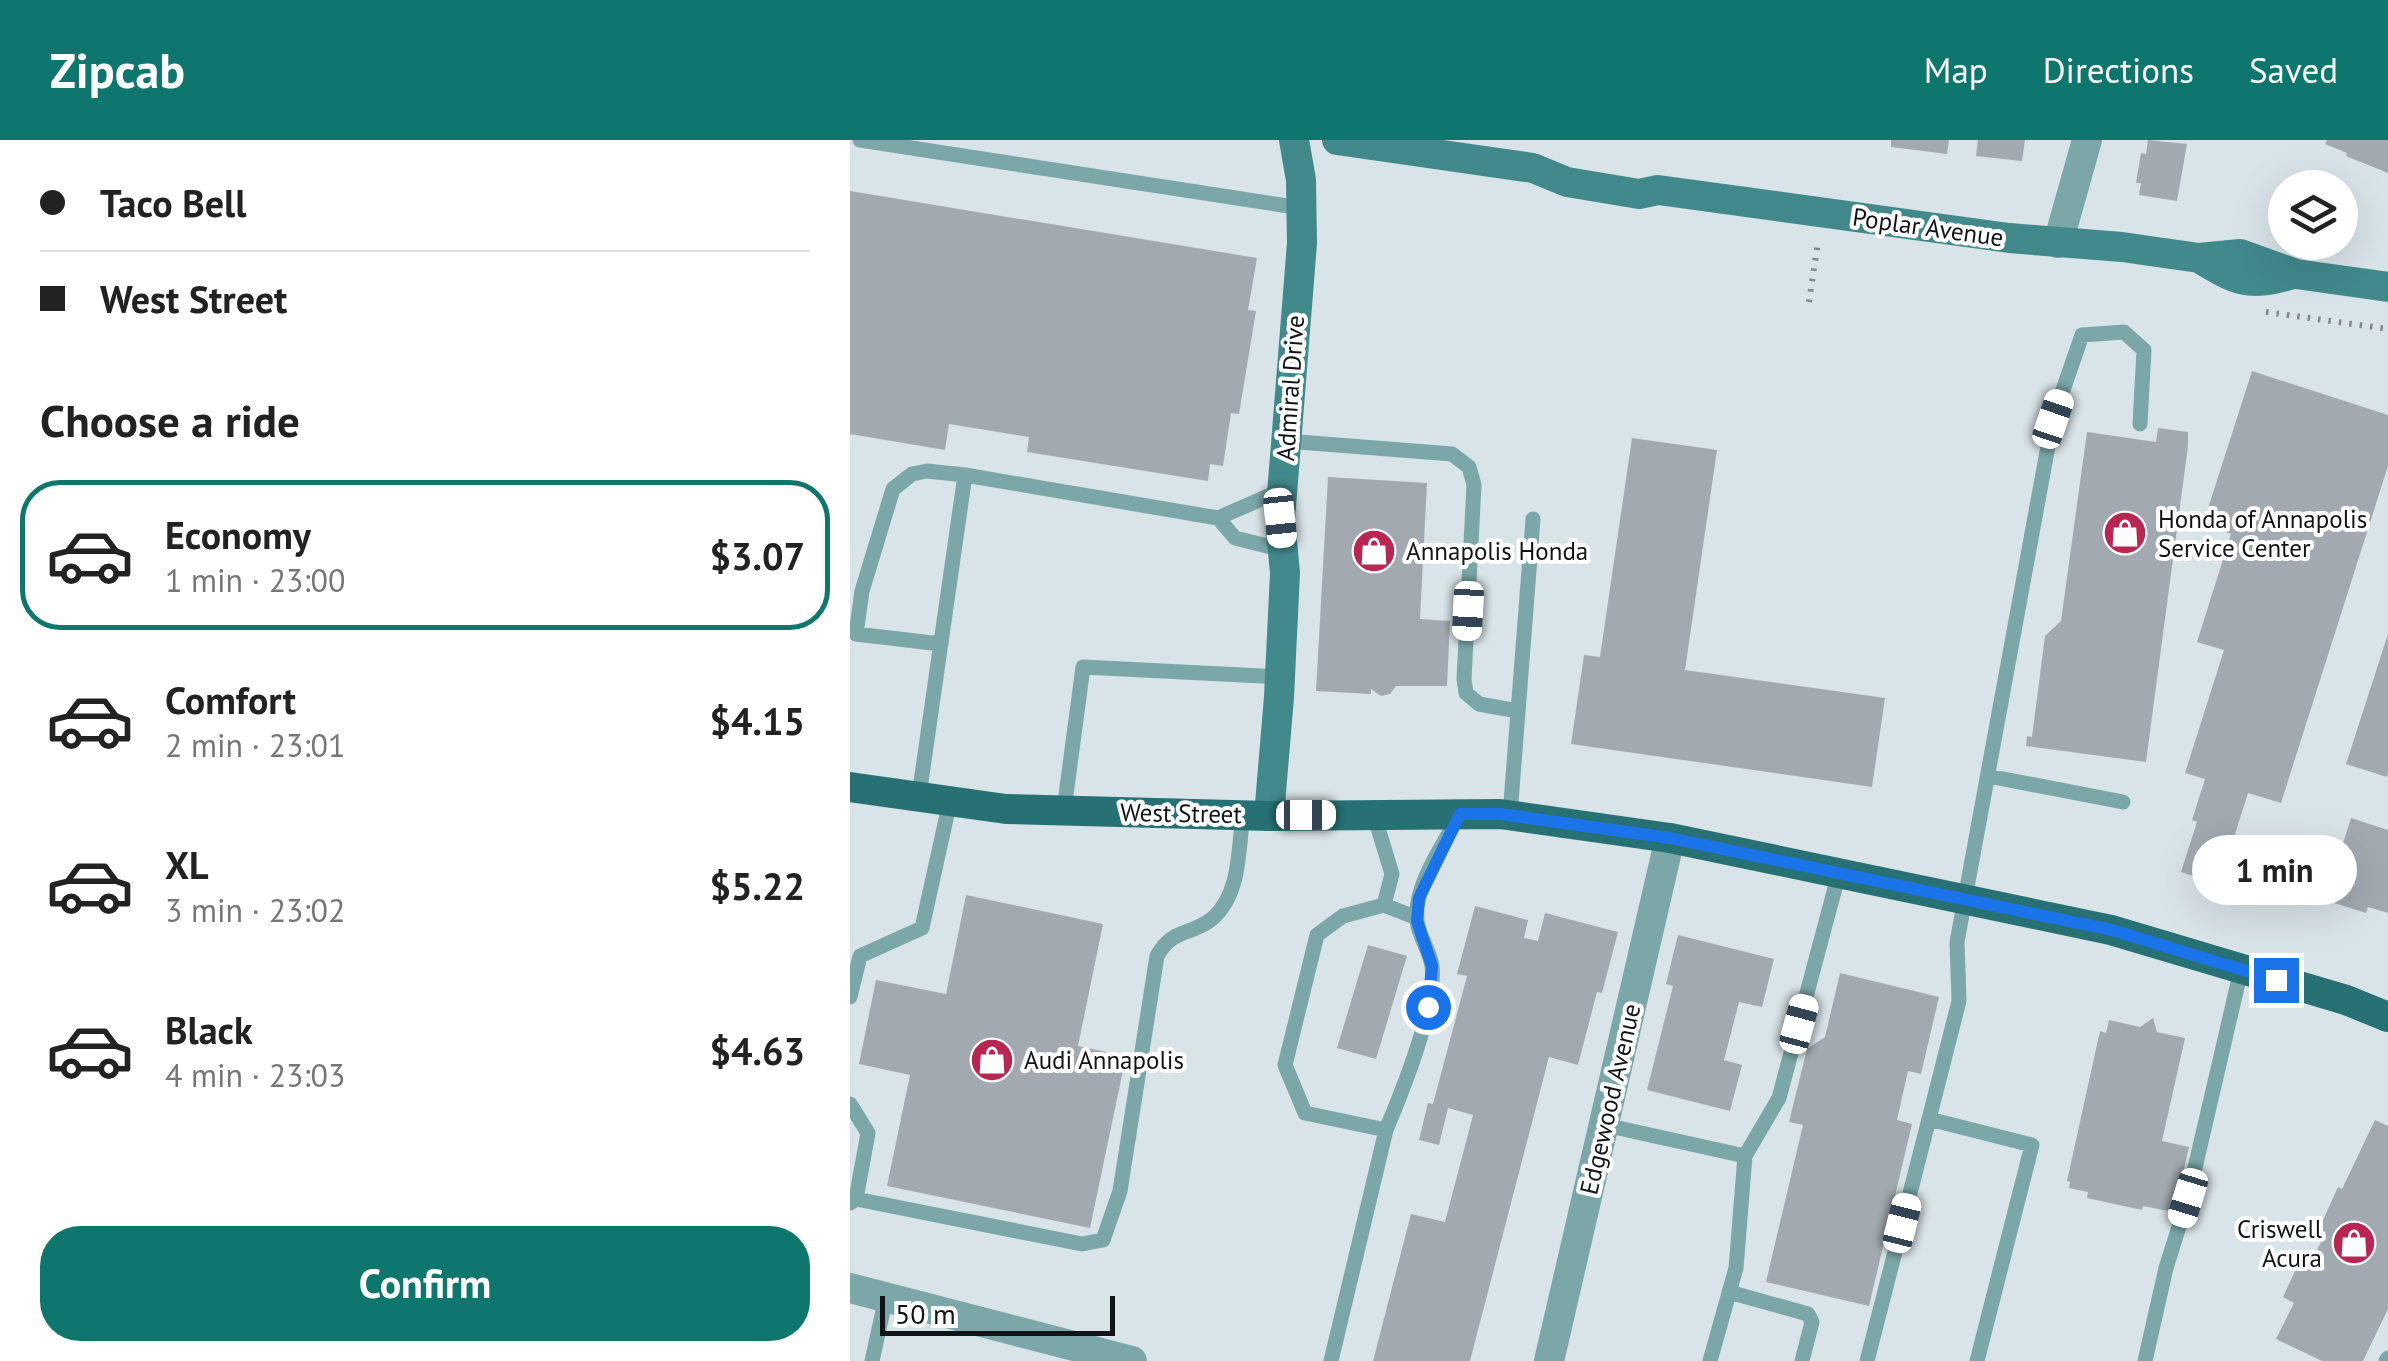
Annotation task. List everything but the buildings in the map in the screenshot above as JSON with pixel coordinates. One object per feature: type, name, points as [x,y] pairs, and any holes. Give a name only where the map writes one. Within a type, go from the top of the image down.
[{"type":"main road","name":"West Street","points":[[850,787],[1006,809],[1256,815],[1510,815],[1670,838],[2112,930],[2346,1000],[2388,1017]]},
{"type":"street","name":"Admiral Drive","points":[[1256,815],[1280,677],[1285,573],[1280,518],[1302,243],[1301,180],[1294,140]]},
{"type":"street","name":"Poplar Avenue","points":[[1337,140],[1484,150],[1566,182],[1639,194],[1658,190],[2058,244],[2122,246],[2199,258],[2235,280],[2262,282],[2296,274],[2388,287]]},
{"type":"street","points":[[2058,244],[2086,140]]},
{"type":"street","name":"Edgewood Avenue","points":[[1549,1361],[1670,838]]},
{"type":"street","points":[[850,1288],[1132,1361]]},
{"type":"lane","points":[[860,140],[1301,208]]},
{"type":"lane","points":[[1867,1361],[1960,1001],[1957,942],[2053,419],[2082,335],[2124,332],[2144,350],[2140,424]]},
{"type":"lane","points":[[1286,441],[1452,454],[1469,468],[1474,485],[1466,694],[1479,704],[1518,711]]},
{"type":"lane","points":[[941,644],[856,634],[862,590],[893,489],[912,474],[927,471],[965,475],[1218,518],[1282,490]]},
{"type":"lane","points":[[919,796],[965,475]]},
{"type":"lane","points":[[1218,518],[1235,538],[1283,550]]},
{"type":"lane","points":[[1510,815],[1533,519]]},
{"type":"lane","points":[[1064,810],[1083,667],[1280,677]]},
{"type":"lane","points":[[1988,776],[2123,802]]},
{"type":"lane","points":[[850,997],[860,956],[922,928],[950,801]]},
{"type":"lane","points":[[1374,814],[1392,874],[1384,906]]},
{"type":"lane","points":[[1332,1361],[1386,1130],[1428,1007],[1432,966],[1418,918],[1419,898],[1460,814]]},
{"type":"lane","points":[[850,1104],[868,1132],[853,1201],[1082,1244],[1103,1240],[1120,1191],[1157,956],[1166,939],[1212,918],[1233,891],[1256,815]]},
{"type":"lane","points":[[1710,1361],[1736,1268],[1745,1156],[1779,1098],[1839,873]]},
{"type":"lane","points":[[1386,1130],[1305,1113],[1284,1065],[1317,935],[1343,916],[1384,906],[1418,918]]},
{"type":"lane","points":[[2145,1361],[2242,970]]},
{"type":"lane","points":[[1929,1119],[2032,1145],[1977,1361]]},
{"type":"lane","points":[[1605,1125],[1745,1156]]},
{"type":"lane","points":[[1729,1292],[1811,1317],[1802,1361]]},
{"type":"lane","points":[[872,1361],[886,1297]]},
{"type":"path","points":[[1810,302],[1818,242]]},
{"type":"place","name":"Honda of Annapolis Service Center","points":[[2125,533]]},
{"type":"place","name":"Annapolis Honda","points":[[1374,551]]},
{"type":"place","name":"Audi Annapolis","points":[[992,1060]]},
{"type":"place","name":"Criswell Acura","points":[[2354,1243]]},
{"type":"route","points":[[1428,1007],[1432,966],[1417,921],[1419,898],[1460,814],[1500,814],[1670,838],[2112,930],[2276,980]]}]
